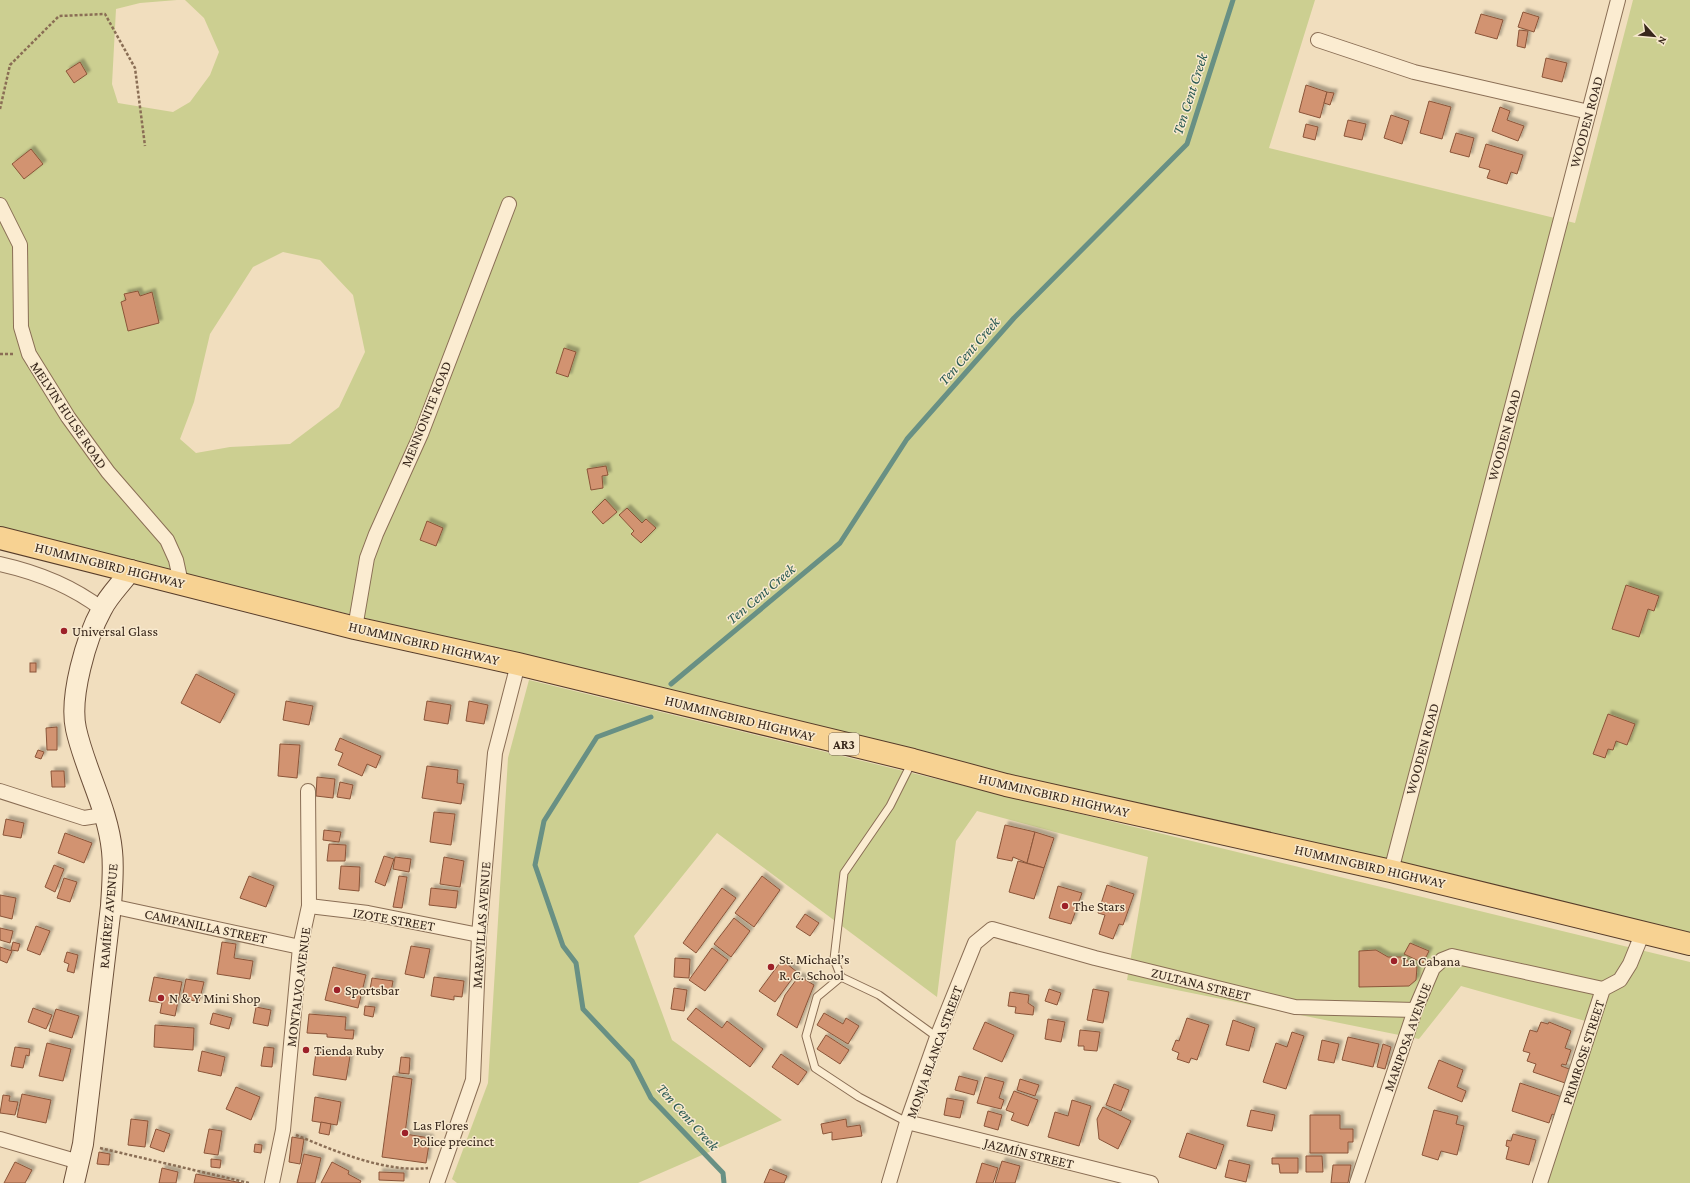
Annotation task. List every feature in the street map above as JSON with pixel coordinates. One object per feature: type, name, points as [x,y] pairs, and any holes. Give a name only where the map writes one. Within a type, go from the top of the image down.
[{"type":"main road","name":"HUMMINGBIRD HIGHWAY","points":[[0,538],[355,628],[518,664],[913,760],[1006,785],[1391,871],[1690,944]]},
{"type":"street","name":"WOODEN ROAD","points":[[1391,871],[1618,0]]},
{"type":"street","points":[[1318,40],[1414,72],[1589,112]]},
{"type":"street","name":"MENNONITE ROAD","points":[[355,628],[367,558],[376,534],[421,434],[509,204]]},
{"type":"street","name":"MELVIN HULSE ROAD","points":[[0,205],[20,245],[21,327],[29,354],[68,417],[108,472],[167,540],[176,560],[181,583]]},
{"type":"street","points":[[0,564],[23,569],[84,595],[102,609]]},
{"type":"street","name":"RAMÍREZ AVENUE","points":[[74,1183],[81,1153],[111,906],[112,850],[103,815],[76,728],[74,700],[82,666],[102,609],[131,570]]},
{"type":"street","name":"MARAVILLAS AVENUE","points":[[437,1183],[473,1080],[479,935],[495,753],[518,664]]},
{"type":"street","points":[[0,791],[84,818],[103,815]]},
{"type":"street","name":"MONTALVO AVENUE","points":[[272,1183],[282,1130],[300,947],[309,906],[308,791]]},
{"type":"street","name":"CAMPANILLA STREET","points":[[111,906],[300,947]]},
{"type":"street","name":"IZOTE STREET","points":[[309,906],[368,913],[479,935]]},
{"type":"street","name":"ZULTANA STREET","points":[[992,929],[1095,958],[1295,1007],[1415,1010]]},
{"type":"street","name":"MONJA BLANCA STREET","points":[[889,1183],[907,1122],[937,1037],[975,943],[992,929]]},
{"type":"street","name":"PRIMROSE STREET","points":[[1540,1183],[1603,989],[1620,980],[1630,964],[1643,932]]},
{"type":"street","name":"MARIPOSA AVENUE","points":[[1357,1183],[1415,1010],[1433,968],[1442,960],[1452,956],[1603,989]]},
{"type":"street","name":"JAZMÍN STREET","points":[[907,1122],[1151,1183]]},
{"type":"street","points":[[0,1139],[81,1153]]},
{"type":"lane","points":[[913,760],[890,806],[844,873],[834,959],[841,977],[879,995],[937,1037]]},
{"type":"lane","points":[[841,977],[817,997],[806,1036],[816,1068],[859,1097],[907,1122]]},
{"type":"path","points":[[0,109],[10,65],[59,16],[105,14],[135,68],[145,146]]},
{"type":"path","points":[[282,1130],[371,1162],[417,1169],[442,1167]]},
{"type":"path","points":[[81,1153],[249,1183]]},
{"type":"green space","points":[[0,0],[177,0],[140,3],[116,9],[112,84],[118,103],[173,112],[190,102],[210,75],[219,52],[204,18],[185,0],[1315,0],[1269,148],[1575,223],[1633,0],[1690,0],[1690,941],[0,529]],"holes":[[[283,252],[320,260],[353,295],[365,352],[339,407],[290,444],[230,447],[196,453],[180,439],[194,402],[210,334],[253,267]]]},
{"type":"green space","points":[[529,680],[1690,962],[1690,1183],[1535,1183],[1589,1022],[1461,986],[1419,1039],[1127,980],[1148,857],[977,811],[956,841],[937,997],[717,833],[634,936],[672,1040],[782,1120],[638,1183],[457,1183],[452,1179],[488,1083],[508,758]]},
{"type":"building","points":[[1523,12],[1539,17],[1534,32],[1518,27]]},
{"type":"building","points":[[1481,14],[1503,20],[1497,39],[1475,33]]},
{"type":"building","points":[[1519,30],[1528,31],[1525,48],[1517,46]]},
{"type":"building","points":[[1546,58],[1567,63],[1562,82],[1542,77]]},
{"type":"building","points":[[80,62],[87,74],[74,83],[66,71]]},
{"type":"building","points":[[1306,85],[1327,92],[1320,118],[1299,112]]},
{"type":"building","points":[[1327,92],[1334,93],[1330,105],[1324,103]]},
{"type":"building","points":[[1429,101],[1451,107],[1442,139],[1420,133]]},
{"type":"building","points":[[1500,107],[1510,111],[1507,120],[1524,126],[1518,141],[1492,131]]},
{"type":"building","points":[[1391,115],[1409,121],[1402,144],[1384,138]]},
{"type":"building","points":[[1348,120],[1366,124],[1362,140],[1344,136]]},
{"type":"building","points":[[1306,124],[1318,127],[1315,140],[1303,137]]},
{"type":"building","points":[[1456,133],[1474,138],[1469,157],[1450,152]]},
{"type":"building","points":[[1486,144],[1523,155],[1517,174],[1511,172],[1507,184],[1487,178],[1490,170],[1479,167]]},
{"type":"building","points":[[31,149],[43,164],[24,179],[12,164]]},
{"type":"building","points":[[138,291],[140,296],[152,292],[159,323],[128,331],[121,302],[126,300],[124,294]]},
{"type":"building","points":[[564,348],[576,352],[568,377],[556,373]]},
{"type":"building","points":[[606,466],[608,475],[602,476],[603,488],[591,490],[587,469]]},
{"type":"building","points":[[605,499],[617,512],[603,524],[592,512]]},
{"type":"building","points":[[627,508],[642,523],[646,519],[656,528],[641,543],[631,534],[634,531],[619,515]]},
{"type":"building","points":[[427,521],[443,528],[436,546],[420,540]]},
{"type":"building","points":[[1626,585],[1659,596],[1654,611],[1648,609],[1639,637],[1612,629]]},
{"type":"building","points":[[30,663],[36,663],[36,672],[30,672]]},
{"type":"building","points":[[196,674],[235,694],[220,723],[181,703]]},
{"type":"building","points":[[286,701],[313,706],[309,725],[283,720]]},
{"type":"building","points":[[427,701],[451,705],[448,724],[424,720]]},
{"type":"building","points":[[469,701],[488,705],[484,724],[466,721]]},
{"type":"building","points":[[1608,714],[1635,724],[1627,745],[1616,741],[1613,750],[1608,749],[1605,758],[1593,754]]},
{"type":"building","points":[[57,727],[57,750],[47,750],[46,728]]},
{"type":"building","points":[[340,738],[381,756],[376,768],[367,764],[362,776],[338,765],[343,753],[335,750]]},
{"type":"building","points":[[280,744],[300,745],[297,778],[278,776]]},
{"type":"building","points":[[38,750],[44,752],[41,759],[35,757]]},
{"type":"building","points":[[427,766],[458,770],[457,783],[464,784],[461,804],[422,798]]},
{"type":"building","points":[[51,771],[64,771],[65,787],[52,787]]},
{"type":"building","points":[[317,777],[335,779],[333,798],[316,796]]},
{"type":"building","points":[[340,782],[353,785],[350,799],[337,797]]},
{"type":"building","points":[[434,812],[455,814],[451,845],[430,842]]},
{"type":"building","points":[[6,819],[24,823],[21,838],[3,835]]},
{"type":"building","points":[[1005,825],[1035,832],[1027,863],[1013,857],[1012,861],[997,858]]},
{"type":"building","points":[[324,830],[341,832],[339,842],[323,840]]},
{"type":"building","points":[[1035,832],[1054,838],[1044,868],[1027,863]]},
{"type":"building","points":[[65,833],[92,843],[84,863],[58,853]]},
{"type":"building","points":[[329,844],[346,845],[345,861],[327,861]]},
{"type":"building","points":[[384,856],[394,859],[385,886],[375,882]]},
{"type":"building","points":[[395,857],[411,859],[409,872],[393,869]]},
{"type":"building","points":[[444,857],[464,861],[460,887],[440,884]]},
{"type":"building","points":[[1018,861],[1044,868],[1034,899],[1009,892]]},
{"type":"building","points":[[54,865],[64,869],[55,892],[45,887]]},
{"type":"building","points":[[341,866],[360,867],[359,891],[339,889]]},
{"type":"building","points":[[249,876],[274,886],[266,907],[240,898]]},
{"type":"building","points":[[399,876],[407,877],[402,908],[393,907]]},
{"type":"building","points":[[762,876],[780,890],[754,927],[735,913]]},
{"type":"building","points":[[64,878],[77,882],[70,902],[57,898]]},
{"type":"building","points":[[1107,885],[1134,894],[1123,925],[1119,924],[1113,939],[1099,934],[1105,915],[1098,913]]},
{"type":"building","name":"The Stars","points":[[1058,886],[1082,893],[1071,924],[1049,918]]},
{"type":"building","points":[[431,888],[458,891],[456,908],[429,905]]},
{"type":"building","points":[[722,888],[736,898],[696,953],[683,943]]},
{"type":"building","points":[[0,895],[16,898],[12,919],[0,916]]},
{"type":"building","points":[[805,914],[819,923],[810,936],[796,927]]},
{"type":"building","points":[[734,918],[750,931],[731,957],[714,944]]},
{"type":"building","points":[[36,926],[50,931],[40,955],[27,950]]},
{"type":"building","points":[[0,928],[13,931],[10,943],[0,940]]},
{"type":"building","points":[[13,942],[20,944],[18,951],[11,950]]},
{"type":"building","points":[[222,942],[236,944],[234,958],[253,961],[250,979],[217,974]]},
{"type":"building","points":[[1410,943],[1429,951],[1423,963],[1404,954]]},
{"type":"building","points":[[411,946],[430,949],[424,978],[405,974]]},
{"type":"building","points":[[0,947],[12,951],[7,963],[0,960]]},
{"type":"building","points":[[712,948],[728,960],[705,991],[689,980]]},
{"type":"building","points":[[1376,950],[1388,957],[1402,957],[1417,967],[1416,980],[1409,986],[1359,987],[1359,951]]},
{"type":"building","points":[[67,952],[78,955],[74,973],[67,971],[69,964],[64,962]]},
{"type":"building","points":[[675,958],[690,959],[689,978],[674,977]]},
{"type":"building","points":[[782,960],[797,972],[775,1002],[759,991]]},
{"type":"building","points":[[333,967],[366,975],[358,1008],[325,1000]]},
{"type":"building","points":[[799,976],[814,985],[797,1028],[777,1015],[785,995]]},
{"type":"building","points":[[154,977],[182,982],[175,1016],[160,1013],[162,1003],[149,1001]]},
{"type":"building","points":[[434,977],[464,981],[462,997],[454,996],[454,1000],[431,996]]},
{"type":"building","points":[[372,978],[393,981],[391,992],[370,989]]},
{"type":"building","points":[[186,979],[204,982],[199,1002],[182,998]]},
{"type":"building","points":[[674,988],[687,990],[684,1011],[671,1009]]},
{"type":"building","points":[[1049,989],[1061,993],[1057,1005],[1045,1001]]},
{"type":"building","points":[[1093,989],[1109,992],[1103,1023],[1087,1020]]},
{"type":"building","points":[[1010,992],[1029,995],[1028,1003],[1034,1007],[1033,1015],[1015,1013],[1016,1007],[1008,1006]]},
{"type":"building","points":[[365,1006],[375,1007],[373,1017],[364,1015]]},
{"type":"building","points":[[256,1007],[271,1010],[268,1026],[253,1023]]},
{"type":"building","points":[[33,1008],[52,1015],[46,1029],[28,1022]]},
{"type":"building","points":[[696,1008],[722,1028],[727,1021],[763,1049],[750,1067],[687,1019]]},
{"type":"building","points":[[56,1009],[79,1016],[72,1038],[49,1031]]},
{"type":"building","points":[[213,1013],[232,1018],[229,1029],[210,1024]]},
{"type":"building","points":[[824,1013],[843,1024],[846,1018],[859,1026],[848,1044],[817,1025]]},
{"type":"building","points":[[309,1014],[346,1017],[345,1030],[354,1030],[353,1039],[327,1037],[327,1034],[307,1033]]},
{"type":"building","points":[[1187,1018],[1209,1025],[1197,1060],[1191,1058],[1189,1063],[1177,1059],[1179,1053],[1172,1050],[1176,1040],[1179,1041]]},
{"type":"building","points":[[1048,1019],[1065,1022],[1061,1042],[1045,1039]]},
{"type":"building","points":[[1233,1020],[1255,1028],[1249,1051],[1226,1045]]},
{"type":"building","points":[[985,1022],[1014,1035],[1002,1062],[973,1049]]},
{"type":"building","points":[[1541,1022],[1548,1024],[1549,1022],[1571,1031],[1565,1048],[1571,1050],[1566,1065],[1562,1064],[1561,1066],[1572,1070],[1568,1084],[1533,1072],[1536,1064],[1527,1061],[1530,1053],[1523,1051],[1530,1030],[1537,1032]]},
{"type":"building","points":[[155,1025],[194,1028],[193,1050],[154,1047]]},
{"type":"building","points":[[1080,1030],[1100,1032],[1097,1051],[1084,1050],[1084,1046],[1078,1046]]},
{"type":"building","points":[[1292,1032],[1304,1036],[1286,1089],[1263,1082],[1276,1043],[1287,1047]]},
{"type":"building","points":[[826,1035],[849,1050],[840,1064],[817,1049]]},
{"type":"building","points":[[1348,1037],[1379,1044],[1373,1067],[1342,1060]]},
{"type":"building","points":[[1322,1040],[1339,1044],[1334,1063],[1318,1060]]},
{"type":"building","points":[[47,1043],[71,1049],[63,1081],[39,1076]]},
{"type":"building","points":[[1383,1044],[1391,1047],[1385,1069],[1377,1067]]},
{"type":"building","points":[[15,1047],[30,1049],[29,1056],[26,1055],[23,1068],[11,1066]]},
{"type":"building","points":[[264,1047],[274,1048],[272,1067],[261,1066]]},
{"type":"building","points":[[202,1051],[225,1057],[221,1076],[198,1071]]},
{"type":"building","points":[[316,1052],[350,1056],[346,1080],[313,1075]]},
{"type":"building","points":[[781,1054],[807,1072],[798,1085],[772,1067]]},
{"type":"building","points":[[401,1057],[410,1058],[409,1074],[399,1073]]},
{"type":"building","points":[[1439,1060],[1463,1070],[1457,1087],[1466,1091],[1462,1102],[1428,1088]]},
{"type":"building","points":[[393,1076],[412,1079],[405,1134],[430,1138],[426,1163],[382,1157]]},
{"type":"building","points":[[959,1076],[978,1081],[974,1095],[955,1090]]},
{"type":"building","points":[[985,1077],[1004,1082],[999,1098],[1004,1100],[1001,1109],[977,1103]]},
{"type":"building","points":[[1020,1079],[1039,1085],[1035,1096],[1017,1090]]},
{"type":"building","points":[[1520,1083],[1562,1097],[1556,1116],[1552,1114],[1549,1123],[1512,1111]]},
{"type":"building","points":[[1114,1084],[1129,1090],[1121,1111],[1106,1105]]},
{"type":"building","points":[[236,1087],[260,1097],[251,1120],[226,1109]]},
{"type":"building","points":[[1014,1091],[1038,1100],[1028,1126],[1011,1120],[1014,1113],[1006,1110]]},
{"type":"building","points":[[22,1094],[51,1100],[46,1123],[17,1117]]},
{"type":"building","points":[[3,1095],[10,1096],[9,1101],[18,1102],[15,1115],[0,1113]]},
{"type":"building","points":[[315,1097],[341,1102],[337,1125],[312,1121]]},
{"type":"building","points":[[947,1098],[964,1101],[960,1118],[944,1115]]},
{"type":"building","points":[[1072,1100],[1091,1106],[1079,1146],[1048,1137],[1055,1112],[1068,1116]]},
{"type":"building","points":[[1103,1107],[1131,1121],[1118,1149],[1099,1139],[1097,1119]]},
{"type":"building","points":[[1251,1110],[1275,1115],[1272,1131],[1247,1126]]},
{"type":"building","points":[[1434,1110],[1458,1116],[1456,1124],[1464,1126],[1457,1155],[1441,1151],[1438,1160],[1422,1155]]},
{"type":"building","points":[[988,1111],[1002,1115],[998,1130],[984,1126]]},
{"type":"building","points":[[1310,1115],[1340,1115],[1340,1129],[1353,1129],[1353,1142],[1348,1142],[1348,1153],[1310,1153]]},
{"type":"building","points":[[131,1119],[148,1121],[145,1147],[128,1145]]},
{"type":"building","points":[[846,1119],[847,1127],[860,1125],[862,1136],[832,1140],[832,1132],[823,1134],[821,1124]]},
{"type":"building","points":[[321,1122],[331,1124],[329,1135],[319,1133]]},
{"type":"building","points":[[156,1129],[170,1134],[164,1152],[150,1147]]},
{"type":"building","points":[[209,1129],[222,1131],[218,1155],[204,1153]]},
{"type":"building","points":[[1187,1133],[1224,1145],[1216,1169],[1179,1157]]},
{"type":"building","points":[[1513,1134],[1536,1140],[1529,1165],[1506,1159],[1509,1147],[1506,1146],[1507,1140],[1511,1141]]},
{"type":"building","points":[[292,1137],[304,1139],[300,1164],[289,1162]]},
{"type":"building","points":[[255,1144],[262,1145],[261,1153],[254,1152]]},
{"type":"building","points":[[99,1152],[110,1154],[109,1165],[97,1164]]},
{"type":"building","points":[[304,1154],[321,1158],[315,1183],[297,1183]]},
{"type":"building","points":[[1306,1156],[1322,1156],[1323,1172],[1306,1172]]},
{"type":"building","points":[[1272,1158],[1298,1158],[1298,1173],[1280,1173],[1279,1164],[1272,1164]]},
{"type":"building","points":[[211,1159],[221,1160],[220,1168],[211,1167]]},
{"type":"building","points":[[1229,1160],[1250,1165],[1246,1182],[1225,1177]]},
{"type":"building","points":[[1002,1161],[1020,1166],[1015,1183],[995,1183]]},
{"type":"building","points":[[15,1162],[32,1170],[25,1183],[4,1183]]},
{"type":"building","points":[[332,1162],[349,1171],[348,1174],[361,1181],[360,1183],[321,1183]]},
{"type":"building","points":[[982,1163],[998,1168],[993,1183],[976,1183]]},
{"type":"building","points":[[1333,1165],[1351,1165],[1348,1183],[1331,1183]]},
{"type":"building","points":[[162,1168],[178,1172],[176,1183],[159,1183]]},
{"type":"building","points":[[770,1169],[787,1176],[784,1183],[764,1183]]},
{"type":"building","points":[[379,1172],[404,1173],[404,1181],[379,1180]]},
{"type":"building","points":[[196,1174],[242,1183],[194,1183]]},
{"type":"waterway","name":"Ten Cent Creek","points":[[671,684],[840,543],[907,439],[1014,318],[1187,144],[1233,0]]},
{"type":"waterway","name":"Ten Cent Creek","points":[[651,717],[597,737],[544,821],[535,865],[563,946],[576,963],[583,1009],[632,1061],[651,1098],[723,1173],[724,1183]]},
{"type":"place","name":"Universal Glass","points":[[64,631]]},
{"type":"place","name":"The Stars","points":[[1065,906]]},
{"type":"place","name":"La Cabana","points":[[1394,961]]},
{"type":"place","name":"St. Michael’s R. C. School","points":[[771,967]]},
{"type":"place","name":"Sportsbar","points":[[337,990]]},
{"type":"place","name":"N & Y Mini Shop","points":[[161,998]]},
{"type":"place","name":"Tienda Ruby","points":[[306,1050]]},
{"type":"place","name":"Las Flores Police precinct","points":[[405,1133]]}]
